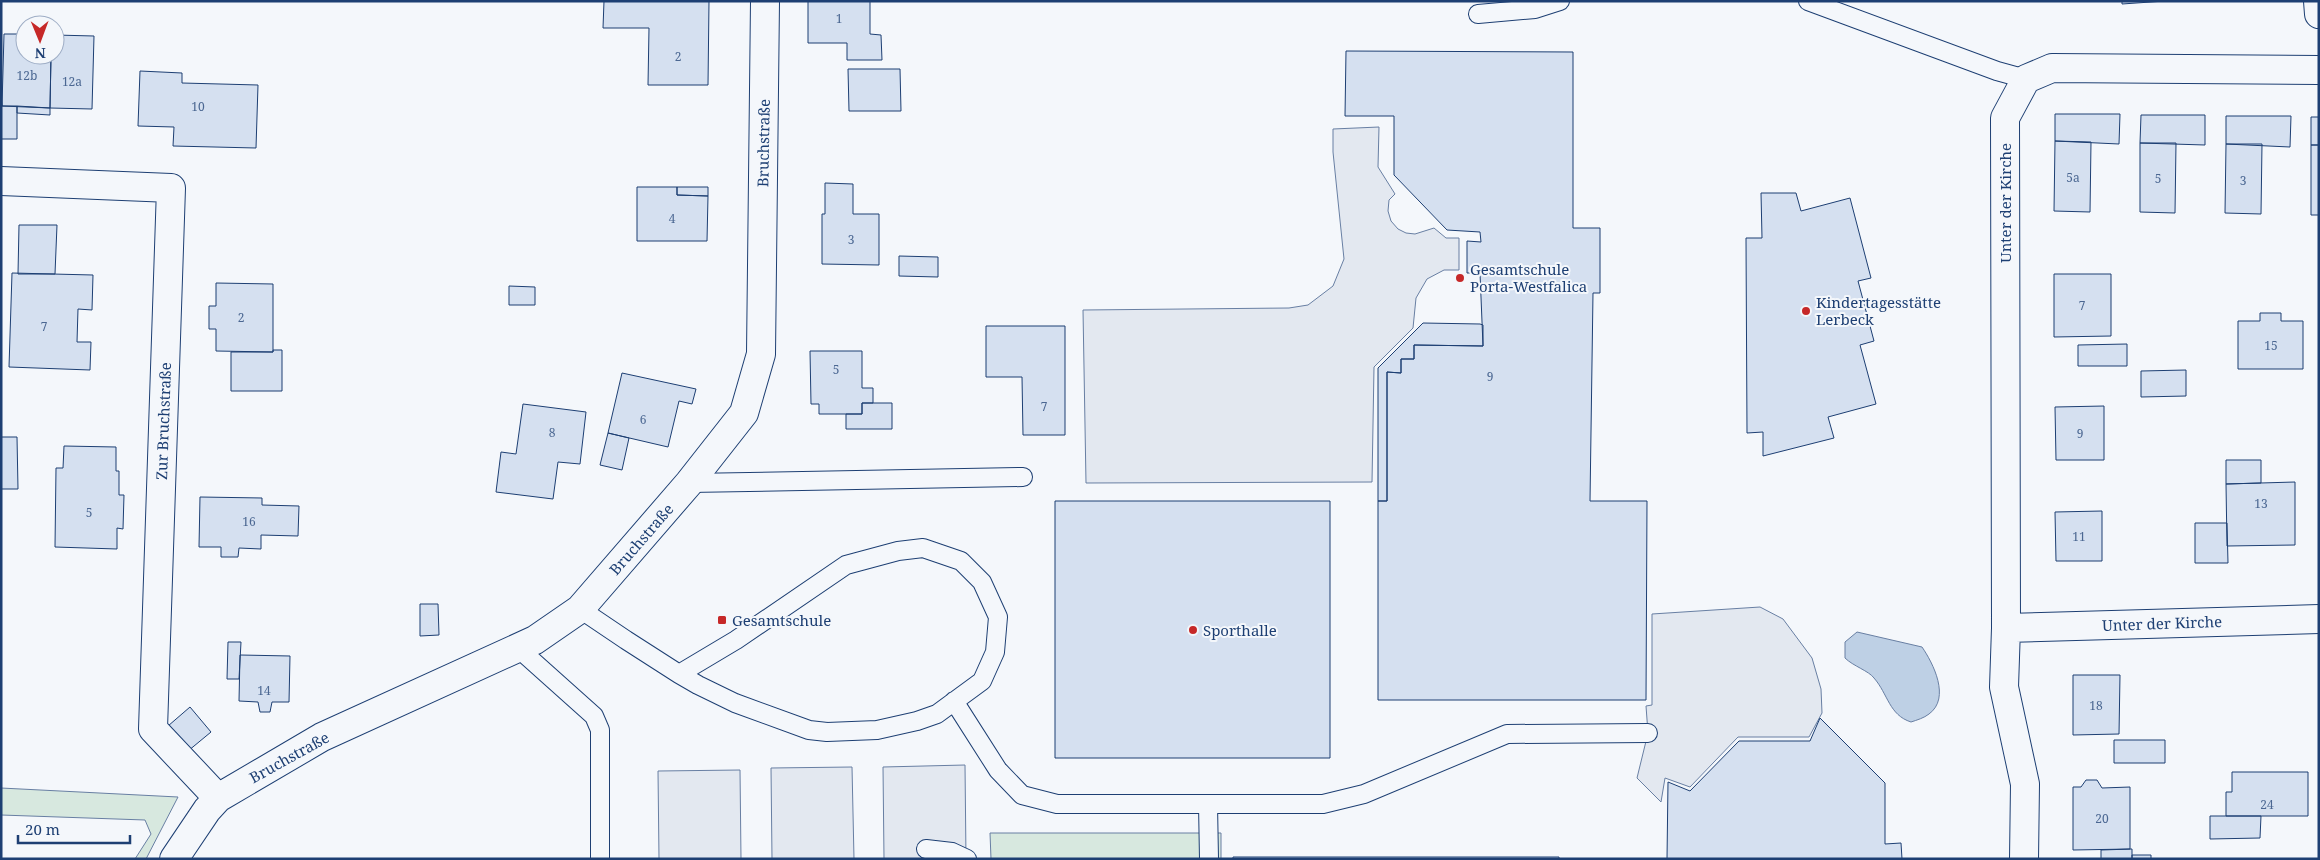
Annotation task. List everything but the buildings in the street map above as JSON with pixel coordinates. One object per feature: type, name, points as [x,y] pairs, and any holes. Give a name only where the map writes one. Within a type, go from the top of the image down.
[{"type":"street","name":"Bruchstraße","points":[[174,859],[206,810],[218,798],[322,738],[535,640],[580,609],[689,483],[744,413],[761,354],[765,1]]},
{"type":"street","points":[[2318,1],[2319,14]]},
{"type":"street","points":[[2026,79],[2052,68],[2319,70]]},
{"type":"street","name":"Unter der Kirche","points":[[2024,859],[2025,784],[2004,687],[2006,628],[2005,118],[2026,79]]},
{"type":"street","name":"Zur Bruchstraße","points":[[1,181],[171,188],[153,728],[218,798]]},
{"type":"street","name":"Unter der Kirche","points":[[2006,628],[2319,619]]},
{"type":"lane","points":[[1478,14],[1535,9],[1560,1]]},
{"type":"lane","points":[[1808,1],[2026,79]]},
{"type":"lane","points":[[689,483],[1023,478]]},
{"type":"lane","points":[[580,609],[679,674],[736,703],[809,730],[827,732],[877,730],[917,722],[937,714],[982,681],[995,652],[998,617],[982,582],[962,561],[924,548],[898,551],[846,566],[736,640],[679,674]]},
{"type":"lane","points":[[518,648],[594,716],[600,730],[600,859]]},
{"type":"lane","points":[[954,701],[998,770],[1022,795],[1057,804],[1323,804],[1364,794],[1507,734],[1648,733]]},
{"type":"lane","points":[[1208,804],[1209,859]]},
{"type":"lane","points":[[926,849],[952,852],[967,859]]},
{"type":"shaded area","points":[[1379,127],[1378,167],[1395,194],[1389,200],[1388,211],[1391,221],[1398,229],[1406,233],[1415,234],[1434,228],[1446,238],[1459,238],[1459,270],[1444,270],[1427,279],[1416,298],[1413,328],[1374,367],[1372,482],[1086,483],[1083,310],[1289,308],[1308,305],[1333,286],[1344,259],[1333,152],[1333,129]]},
{"type":"shaded area","points":[[1760,607],[1783,619],[1812,658],[1821,689],[1822,713],[1809,737],[1738,737],[1690,787],[1665,778],[1661,802],[1637,778],[1648,733],[1646,706],[1652,705],[1652,614]]},
{"type":"shaded area","points":[[965,765],[966,859],[884,859],[883,767]]},
{"type":"shaded area","points":[[852,767],[854,859],[772,859],[771,768]]},
{"type":"shaded area","points":[[740,770],[741,859],[659,859],[658,771]]},
{"type":"shaded area","points":[[1,788],[178,797],[146,859],[135,859],[151,834],[145,820],[1,815]]},
{"type":"shaded area","points":[[990,833],[1221,833],[1221,859],[991,859]]},
{"type":"water","points":[[1857,632],[1922,647],[1931,662],[1938,680],[1939,699],[1929,714],[1911,722],[1904,719],[1893,709],[1872,675],[1845,658],[1845,642]]},
{"type":"place","name":"Gesamtschule Porta-Westfalica","points":[[1460,278]]},
{"type":"place","name":"Kindertagesstätte Lerbeck","points":[[1806,311]]},
{"type":"place","name":"Gesamtschule","points":[[722,620]]},
{"type":"place","name":"Sporthalle","points":[[1193,630]]}]
